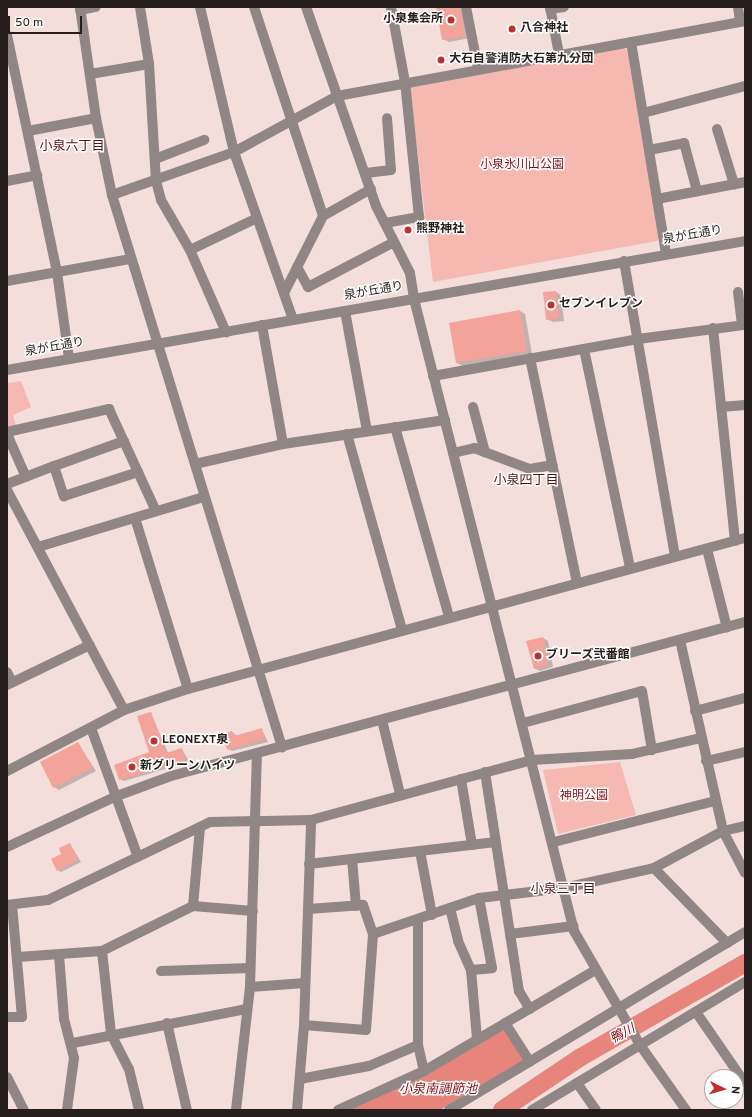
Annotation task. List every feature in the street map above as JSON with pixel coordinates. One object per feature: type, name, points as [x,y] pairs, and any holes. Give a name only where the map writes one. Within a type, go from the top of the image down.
[{"type":"street","points":[[96,7],[80,9],[96,118],[112,195],[282,747]]},
{"type":"street","points":[[140,7],[149,64],[156,181],[162,200],[190,250],[226,332]]},
{"type":"street","points":[[200,7],[234,152],[293,320]]},
{"type":"street","points":[[254,7],[289,122],[323,216]]},
{"type":"street","points":[[306,7],[371,189],[385,223],[410,273],[414,299],[433,376],[554,842],[573,926],[594,971],[640,1045],[686,1110]]},
{"type":"street","points":[[385,223],[419,217],[405,82],[391,7]]},
{"type":"street","points":[[466,7],[478,68]]},
{"type":"street","points":[[559,54],[550,8],[564,7]]},
{"type":"street","points":[[112,195],[156,181],[234,152],[337,96],[478,68],[631,42],[742,21],[738,7]]},
{"type":"street","points":[[7,35],[38,175],[57,272],[69,359]]},
{"type":"street","points":[[631,42],[666,254]]},
{"type":"street","points":[[90,74],[149,64]]},
{"type":"street","points":[[643,113],[745,86]]},
{"type":"street","points":[[28,131],[96,118]]},
{"type":"street","points":[[366,173],[391,170],[387,118]]},
{"type":"street","points":[[717,129],[734,184]]},
{"type":"street","points":[[155,159],[204,140]]},
{"type":"street","points":[[649,150],[684,143],[697,191]]},
{"type":"street","points":[[7,181],[38,175]]},
{"type":"street","points":[[657,199],[745,182]]},
{"type":"street","points":[[284,293],[323,216],[371,189]]},
{"type":"street","points":[[190,250],[257,218]]},
{"type":"street","name":"泉が丘通り","points":[[7,370],[745,241]]},
{"type":"street","points":[[297,267],[308,287],[394,242]]},
{"type":"street","points":[[7,280],[131,259]]},
{"type":"street","points":[[624,261],[675,556]]},
{"type":"street","points":[[433,376],[638,339],[743,325],[738,292]]},
{"type":"street","points":[[345,311],[367,432]]},
{"type":"street","points":[[262,325],[283,444]]},
{"type":"street","points":[[7,771],[124,710],[188,689],[258,668],[675,556],[740,540],[721,407],[713,328]]},
{"type":"street","points":[[584,349],[630,568]]},
{"type":"street","points":[[530,358],[577,583]]},
{"type":"street","points":[[721,407],[745,405]]},
{"type":"street","points":[[473,407],[485,452]]},
{"type":"street","points":[[26,477],[7,433],[109,409],[156,511]]},
{"type":"street","points":[[195,464],[283,444],[445,420]]},
{"type":"street","points":[[396,427],[449,617]]},
{"type":"street","points":[[347,434],[402,630]]},
{"type":"street","points":[[7,484],[124,441]]},
{"type":"street","points":[[453,453],[474,448],[530,469],[553,465]]},
{"type":"street","points":[[54,466],[64,496],[138,472]]},
{"type":"street","points":[[7,490],[124,710]]},
{"type":"street","points":[[38,547],[204,497]]},
{"type":"street","points":[[135,518],[188,689]]},
{"type":"street","points":[[707,549],[727,628]]},
{"type":"street","points":[[7,847],[117,796],[171,776],[745,622]]},
{"type":"street","points":[[680,640],[715,801],[723,831],[745,873]]},
{"type":"street","points":[[7,672],[10,683],[90,645]]},
{"type":"street","points":[[523,723],[642,691],[652,750]]},
{"type":"street","points":[[695,711],[745,698]]},
{"type":"street","points":[[382,720],[400,794]]},
{"type":"street","points":[[91,728],[138,857]]},
{"type":"street","points":[[7,1017],[22,1018],[18,957],[9,905],[48,900],[210,822],[311,820],[400,794],[532,760],[632,754],[701,738]]},
{"type":"street","points":[[706,761],[745,752]]},
{"type":"street","points":[[236,1110],[246,1009],[250,987],[254,911],[257,754]]},
{"type":"street","points":[[486,772],[519,991],[530,1009]]},
{"type":"street","points":[[461,779],[472,845]]},
{"type":"street","points":[[554,842],[715,801]]},
{"type":"street","points":[[297,1110],[304,1025],[311,820]]},
{"type":"street","points":[[373,934],[418,920],[479,898],[564,888],[654,868],[723,831],[745,826]]},
{"type":"street","points":[[193,906],[200,828]]},
{"type":"street","points":[[310,864],[496,842]]},
{"type":"street","points":[[420,851],[432,915]]},
{"type":"street","points":[[352,859],[356,906]]},
{"type":"street","points":[[654,868],[727,943]]},
{"type":"street","points":[[471,970],[492,968],[479,898]]},
{"type":"street","points":[[304,1025],[366,1030],[373,934],[363,905],[308,909]]},
{"type":"street","points":[[18,957],[102,951],[193,906],[254,911]]},
{"type":"street","points":[[450,908],[471,970],[477,1040]]},
{"type":"street","points":[[418,920],[418,1044],[424,1071]]},
{"type":"street","points":[[510,934],[573,926]]},
{"type":"street","points":[[449,1110],[745,932]]},
{"type":"street","points":[[102,951],[111,1034],[129,1069],[139,1110]]},
{"type":"street","points":[[59,955],[64,1019],[73,1043],[74,1058],[67,1110]]},
{"type":"street","points":[[161,971],[250,968]]},
{"type":"street","points":[[338,1110],[424,1071],[594,971]]},
{"type":"street","points":[[532,1110],[576,1082],[745,982]]},
{"type":"street","points":[[250,987],[305,983]]},
{"type":"street","points":[[73,1043],[111,1034],[246,1009]]},
{"type":"street","points":[[696,1012],[745,1083]]},
{"type":"street","points":[[505,1023],[530,1062]]},
{"type":"street","points":[[167,1024],[187,1110]]},
{"type":"street","points":[[300,1079],[370,1066],[418,1044]]},
{"type":"street","points":[[7,1077],[24,1110]]},
{"type":"street","points":[[576,1082],[596,1110]]},
{"type":"green space","name":"小泉氷川山公園","points":[[623,47],[627,50],[659,238],[657,241],[433,282],[410,90],[413,85]]},
{"type":"green space","points":[[21,381],[31,407],[13,415],[16,425],[7,428],[7,383]]},
{"type":"green space","name":"神明公園","points":[[620,762],[636,815],[558,834],[543,770]]},
{"type":"water","name":"小泉南調節池","points":[[504,1029],[523,1060],[440,1110],[348,1110]]},
{"type":"building","points":[[436,7],[460,7],[465,36],[442,40]]},
{"type":"building","points":[[556,291],[559,318],[546,320],[543,292]]},
{"type":"building","points":[[520,310],[527,351],[456,363],[449,323]]},
{"type":"building","name":"ブリーズ弐番館","points":[[543,637],[548,664],[534,669],[526,641]]},
{"type":"building","points":[[151,712],[166,753],[182,748],[186,761],[119,780],[114,765],[149,752],[137,716]]},
{"type":"building","points":[[262,728],[265,739],[227,750],[223,734],[232,731],[234,736]]},
{"type":"building","points":[[78,742],[92,768],[53,788],[40,762]]},
{"type":"building","points":[[70,843],[78,860],[57,871],[51,859],[61,854],[59,848]]},
{"type":"waterway","name":"鴨川","points":[[502,1110],[581,1057],[745,963]]},
{"type":"place","name":"小泉集会所","points":[[451,20]]},
{"type":"place","name":"八合神社","points":[[512,29]]},
{"type":"place","name":"大石自警消防大石第九分団","points":[[441,60]]},
{"type":"place","name":"熊野神社","points":[[408,230]]},
{"type":"place","name":"セブンイレブン","points":[[551,305]]},
{"type":"place","name":"ブリーズ弐番館","points":[[538,656]]},
{"type":"place","name":"LEONEXT泉","points":[[154,741]]},
{"type":"place","name":"新グリーンハイツ","points":[[132,767]]},
{"type":"district","name":"小泉六丁目","points":[[72,147]]},
{"type":"district","name":"小泉四丁目","points":[[526,481]]},
{"type":"district","name":"小泉三丁目","points":[[563,890]]}]
